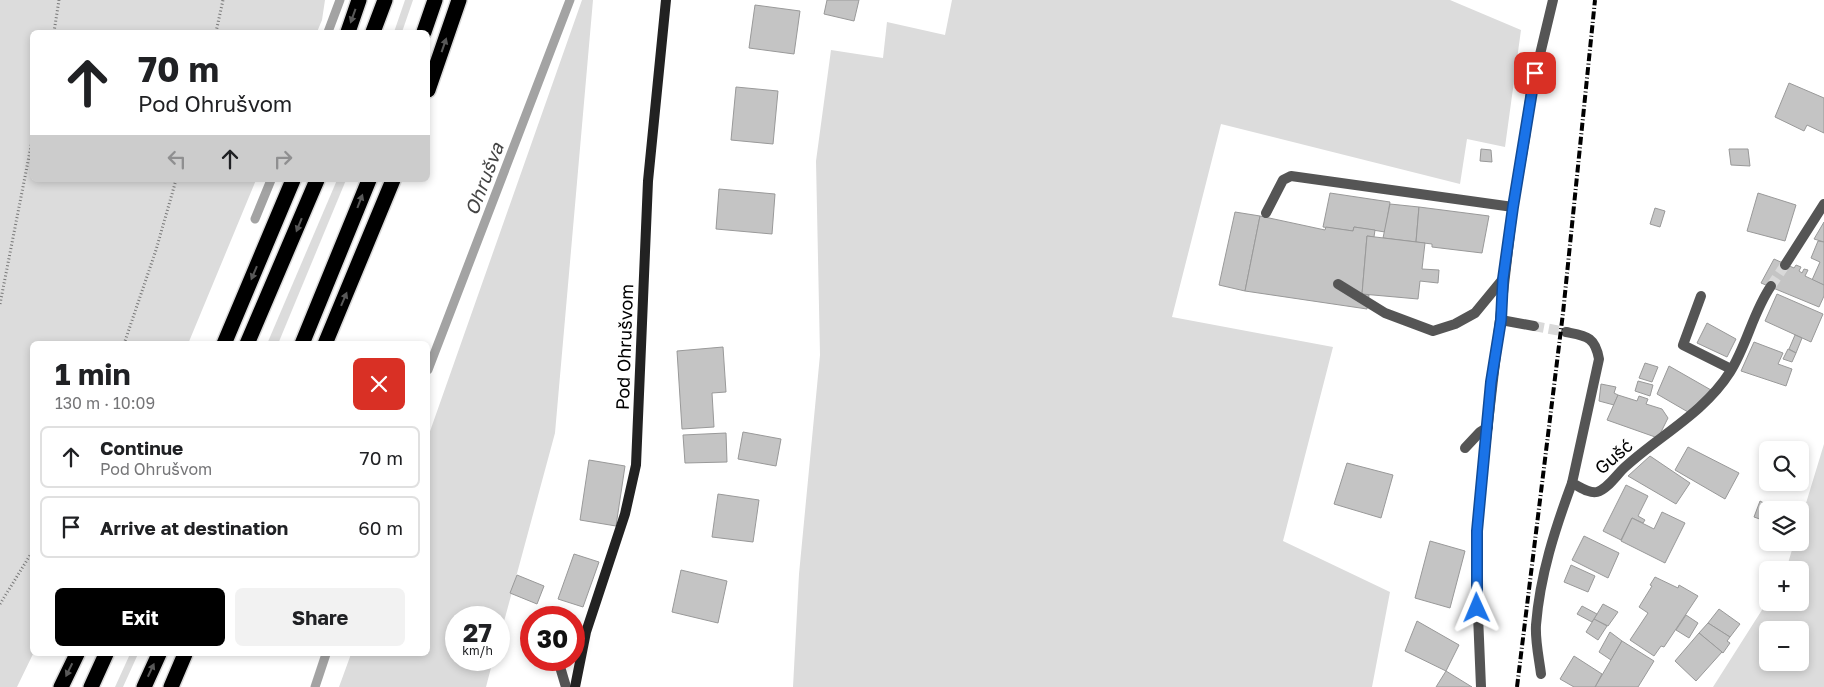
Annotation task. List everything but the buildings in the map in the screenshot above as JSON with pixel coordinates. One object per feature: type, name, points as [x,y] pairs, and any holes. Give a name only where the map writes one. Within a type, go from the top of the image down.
[{"type":"highway","points":[[349,30],[359,0]]},
{"type":"highway","points":[[374,30],[384,0]]},
{"type":"highway","points":[[425,30],[435,0]]},
{"type":"highway","points":[[430,84],[459,0]]},
{"type":"highway","points":[[225,341],[292,182]]},
{"type":"highway","points":[[248,341],[316,182]]},
{"type":"highway","points":[[303,341],[368,182]]},
{"type":"highway","points":[[326,341],[392,182]]},
{"type":"highway","points":[[61,687],[76,656]]},
{"type":"highway","points":[[91,687],[105,656]]},
{"type":"highway","points":[[144,687],[158,656]]},
{"type":"highway","points":[[171,687],[184,656]]},
{"type":"street","name":"Pod Ohrušvom","points":[[575,687],[586,632],[625,514],[636,465],[648,181],[666,0]]},
{"type":"street","points":[[1482,687],[1476,591],[1477,531],[1491,382],[1501,320],[1503,279],[1531,92],[1553,0]]},
{"type":"street","points":[[1266,213],[1283,180],[1292,176],[1513,207]]},
{"type":"street","points":[[1784,265],[1824,204]]},
{"type":"street","points":[[1338,284],[1385,314],[1433,331],[1455,324],[1475,313],[1503,279]]},
{"type":"street","name":"Gušć","points":[[1566,332],[1590,339],[1596,345],[1599,359],[1572,483],[1586,490],[1596,492],[1605,487],[1626,466],[1683,423],[1705,402],[1731,369],[1771,286]]},
{"type":"street","points":[[1701,296],[1683,345],[1731,369]]},
{"type":"street","points":[[1501,320],[1534,326]]},
{"type":"street","points":[[1465,448],[1480,432],[1488,427]]},
{"type":"street","points":[[1540,674],[1536,626],[1541,587],[1550,546],[1572,483]]},
{"type":"street","points":[[561,671],[566,687]]},
{"type":"path","points":[[54,30],[59,0]]},
{"type":"path","points":[[216,30],[223,0]]},
{"type":"path","points":[[0,304],[30,151]]},
{"type":"path","points":[[125,341],[156,250],[175,182]]},
{"type":"path","points":[[0,604],[30,555]]},
{"type":"shaded area","points":[[0,0],[325,0],[322,20],[318,30],[30,30],[30,182],[255,182],[189,341],[30,341],[30,656],[32,656],[17,687],[0,687]]},
{"type":"shaded area","points":[[405,0],[413,0],[403,30],[395,30]]},
{"type":"shaded area","points":[[582,0],[593,0],[555,433],[508,606],[445,606],[445,671],[490,671],[486,687],[339,687],[350,656],[430,656],[430,431]]},
{"type":"shaded area","points":[[952,0],[1450,0],[1521,30],[1505,147],[1467,139],[1460,184],[1221,124],[1172,317],[1333,347],[1283,541],[1390,592],[1372,687],[793,687],[799,574],[820,355],[816,161],[831,50],[883,58],[887,22],[945,35]]},
{"type":"shaded area","points":[[336,182],[345,182],[279,341],[268,341]]},
{"type":"shaded area","points":[[1824,444],[1824,687],[1713,687],[1761,611],[1809,611],[1809,561],[1789,561],[1792,551],[1809,551],[1809,501],[1807,501]]},
{"type":"shaded area","points":[[129,656],[137,656],[123,687],[115,687]]},
{"type":"waterway","points":[[329,30],[340,0]]},
{"type":"waterway","name":"Ohrušva","points":[[430,365],[570,0]]},
{"type":"waterway","points":[[255,219],[270,182]]},
{"type":"waterway","name":"Ohrušva","points":[[315,687],[325,656]]},
{"type":"tunnel","points":[[1771,286],[1785,265]]},
{"type":"tunnel","points":[[1534,326],[1566,332]]},
{"type":"railway","points":[[1517,687],[1563,313],[1595,0]]},
{"type":"route","points":[[1477,608],[1477,531],[1491,382],[1501,320],[1503,279],[1513,207],[1535,73]]}]
